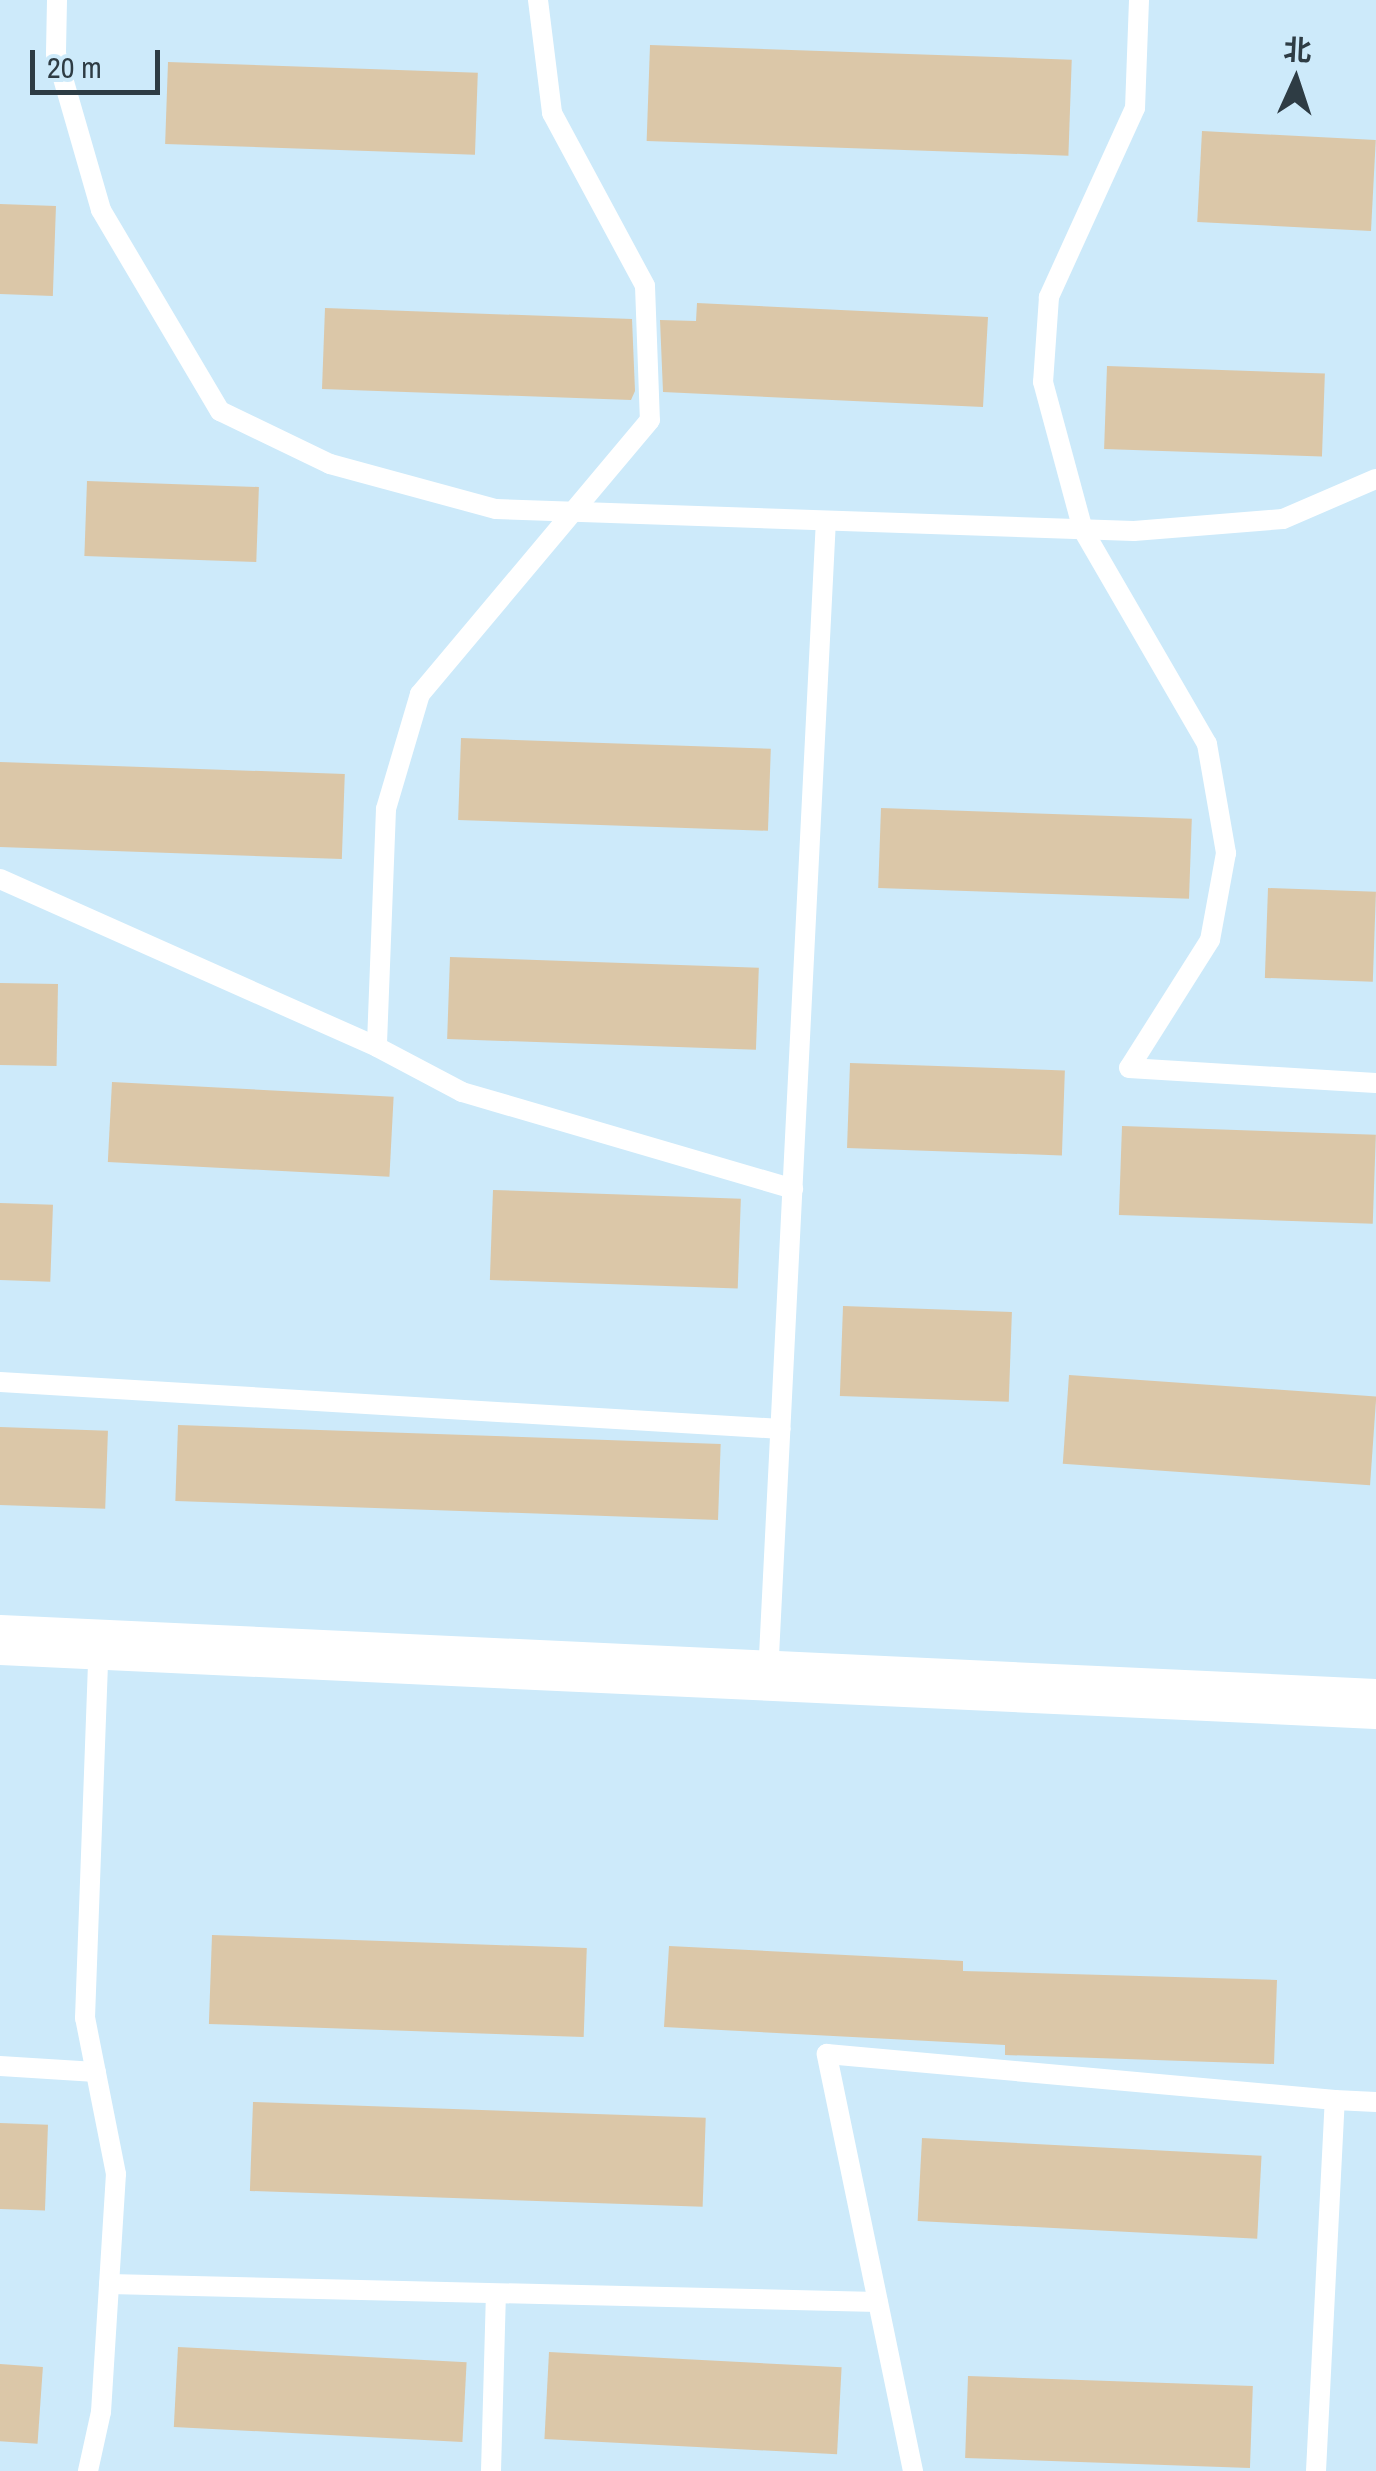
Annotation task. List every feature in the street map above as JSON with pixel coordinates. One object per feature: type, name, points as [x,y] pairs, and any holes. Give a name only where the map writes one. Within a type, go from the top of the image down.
[{"type":"street","points":[[0,1640],[1376,1704]]},
{"type":"lane","points":[[58,0],[56,54],[101,210],[220,411],[330,464],[496,509],[1083,530],[1283,519],[1376,479]]},
{"type":"lane","points":[[377,1046],[386,809],[420,694],[650,420],[645,286],[552,113],[538,0]]},
{"type":"lane","points":[[1139,0],[1135,108],[1049,298],[1043,382],[1083,530],[1207,744],[1226,853],[1210,940],[1128,1068],[1376,1083]]},
{"type":"lane","points":[[768,1676],[826,521]]},
{"type":"lane","points":[[0,879],[377,1046],[462,1092],[793,1189]]},
{"type":"lane","points":[[0,1382],[781,1429]]},
{"type":"lane","points":[[88,2471],[101,2412],[116,2174],[85,2018],[99,1645]]},
{"type":"lane","points":[[913,2471],[827,2054],[1376,2102]]},
{"type":"lane","points":[[0,2066],[96,2072]]},
{"type":"lane","points":[[1316,2471],[1335,2100]]},
{"type":"lane","points":[[109,2284],[878,2302]]},
{"type":"lane","points":[[491,2471],[496,2294]]},
{"type":"building","points":[[650,45],[1072,60],[1068,156],[647,141]]},
{"type":"building","points":[[168,62],[478,73],[475,155],[165,144]]},
{"type":"building","points":[[1202,131],[1376,140],[1371,231],[1197,222]]},
{"type":"building","points":[[0,204],[56,206],[53,296],[0,294]]},
{"type":"building","points":[[697,303],[988,317],[983,407],[663,392],[660,320],[696,321]]},
{"type":"building","points":[[325,308],[632,319],[635,391],[631,400],[322,389]]},
{"type":"building","points":[[1107,366],[1325,374],[1322,457],[1104,449]]},
{"type":"building","points":[[87,481],[259,487],[256,562],[84,556]]},
{"type":"building","points":[[461,738],[771,749],[768,831],[458,820]]},
{"type":"building","points":[[0,762],[345,774],[342,859],[0,847]]},
{"type":"building","points":[[881,808],[1192,819],[1189,899],[878,888]]},
{"type":"building","points":[[1268,888],[1376,892],[1373,982],[1265,978]]},
{"type":"building","points":[[450,957],[759,968],[756,1050],[447,1039]]},
{"type":"building","points":[[0,983],[58,984],[57,1066],[0,1065]]},
{"type":"building","points":[[850,1063],[1065,1071],[1062,1155],[847,1148]]},
{"type":"building","points":[[112,1082],[394,1097],[389,1177],[108,1162]]},
{"type":"building","points":[[1122,1126],[1376,1135],[1373,1224],[1119,1215]]},
{"type":"building","points":[[493,1190],[741,1199],[738,1289],[490,1280]]},
{"type":"building","points":[[0,1203],[53,1205],[50,1282],[0,1280]]},
{"type":"building","points":[[843,1306],[1012,1312],[1009,1402],[840,1396]]},
{"type":"building","points":[[1069,1375],[1376,1396],[1370,1485],[1063,1464]]},
{"type":"building","points":[[178,1425],[721,1444],[718,1520],[175,1501]]},
{"type":"building","points":[[0,1427],[108,1431],[105,1509],[0,1505]]},
{"type":"building","points":[[212,1935],[587,1948],[584,2037],[209,2024]]},
{"type":"building","points":[[669,1946],[963,1961],[963,1971],[1277,1980],[1274,2064],[1005,2055],[1005,2045],[664,2027]]},
{"type":"building","points":[[253,2102],[706,2118],[703,2207],[250,2191]]},
{"type":"building","points":[[0,2123],[48,2125],[45,2211],[0,2209]]},
{"type":"building","points":[[922,2138],[1262,2156],[1257,2239],[918,2221]]},
{"type":"building","points":[[178,2347],[467,2362],[462,2442],[174,2427]]},
{"type":"building","points":[[549,2352],[842,2367],[837,2454],[544,2439]]},
{"type":"building","points":[[0,2364],[43,2367],[38,2444],[0,2441]]},
{"type":"building","points":[[968,2376],[1253,2386],[1250,2468],[965,2458]]}]
